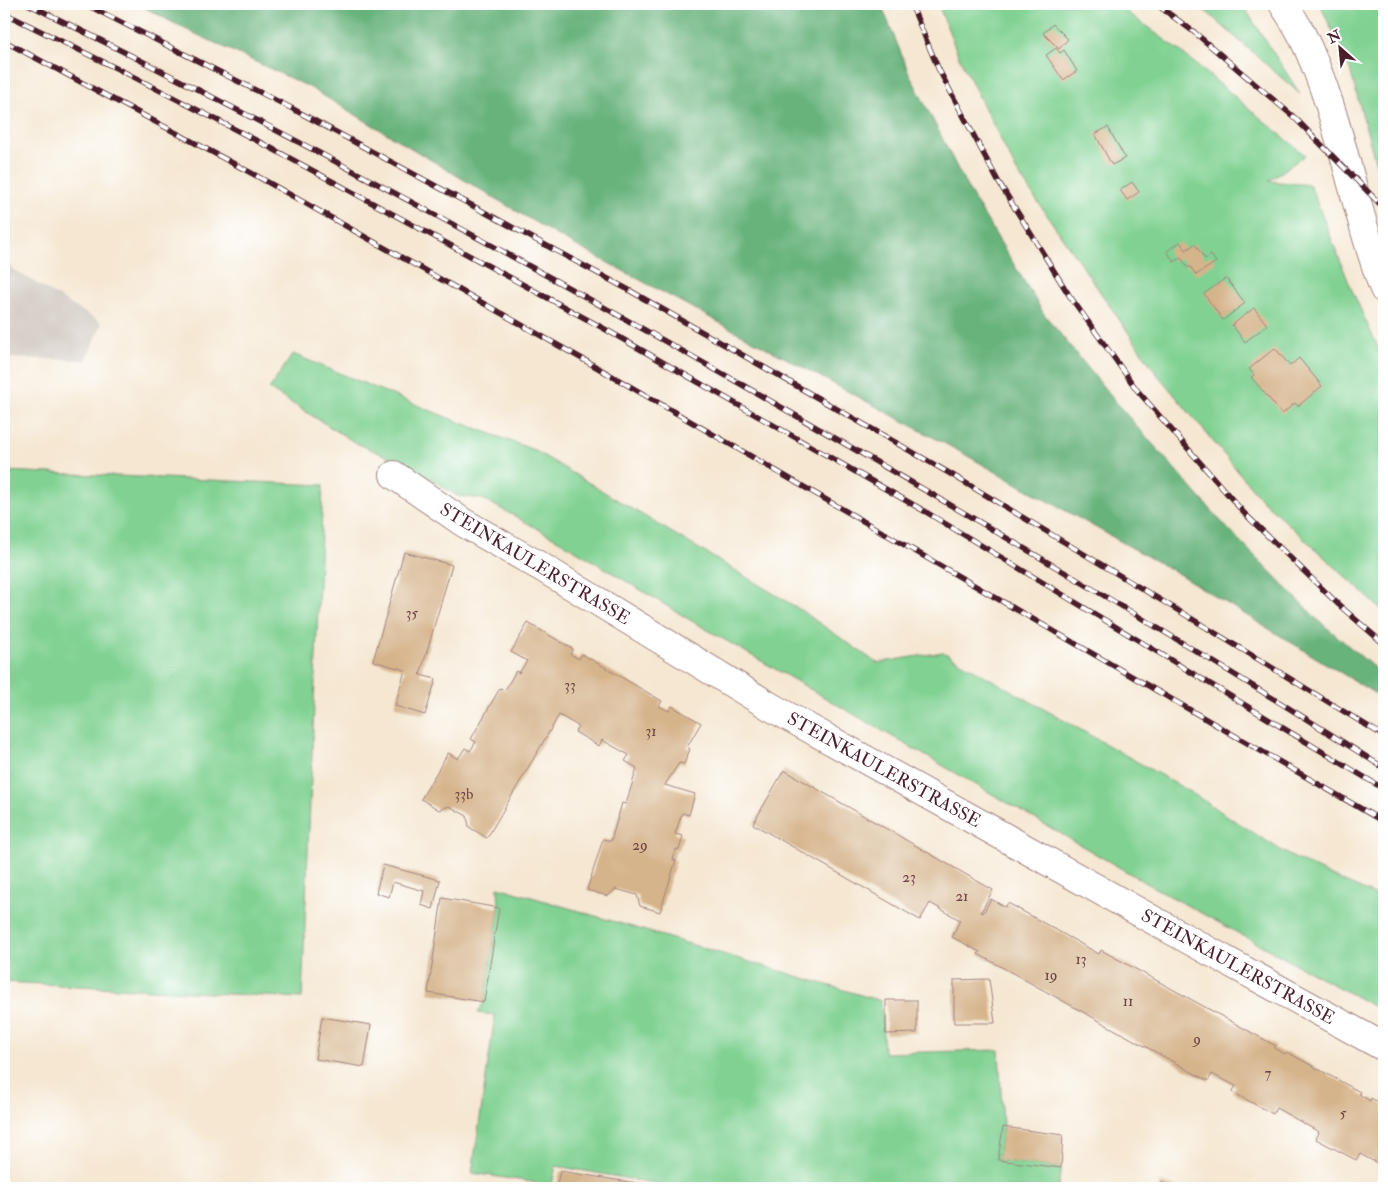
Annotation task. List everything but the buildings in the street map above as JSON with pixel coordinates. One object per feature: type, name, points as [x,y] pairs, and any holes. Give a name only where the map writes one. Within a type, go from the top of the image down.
[{"type":"street","points":[[1283,4],[1300,31],[1322,79],[1361,220],[1384,289]]},
{"type":"street","name":"STEINKAULERSTRASSE","points":[[394,475],[464,523],[543,568],[771,707],[1384,1047]]},
{"type":"shaded area","points":[[4,264],[102,323],[86,360],[4,358]]},
{"type":"green space","points":[[138,4],[881,4],[909,73],[968,189],[1044,314],[1119,406],[1228,529],[1318,620],[1384,676],[1384,699],[1177,573],[955,449],[558,236],[309,87],[183,28]]},
{"type":"green space","points":[[938,4],[1116,4],[1180,51],[1305,155],[1269,181],[1310,185],[1351,288],[1384,361],[1384,612],[1261,499],[1157,374],[1017,172],[959,57]]},
{"type":"green space","points":[[1195,4],[1242,4],[1300,94],[1209,14]]},
{"type":"green space","points":[[1320,4],[1384,4],[1384,182],[1380,179],[1350,70]]},
{"type":"green space","points":[[293,354],[446,417],[534,450],[796,607],[877,663],[943,652],[1187,790],[1290,856],[1384,899],[1384,1012],[1155,888],[685,617],[562,542],[483,499],[457,496],[416,469],[356,443],[269,389]]},
{"type":"green space","points":[[4,471],[323,485],[302,998],[4,982]]},
{"type":"green space","points":[[498,887],[881,1001],[884,1053],[999,1050],[1003,1127],[998,1160],[1061,1168],[1058,1188],[681,1188],[556,1166],[552,1185],[472,1173],[495,1015],[478,1013],[484,1002],[499,908]]},
{"type":"railway","points":[[28,4],[300,143],[657,337],[827,433],[1067,574],[1384,768]]},
{"type":"railway","points":[[85,4],[293,109],[627,289],[949,473],[1384,736]]},
{"type":"railway","points":[[911,4],[938,68],[998,181],[1069,295],[1137,390],[1244,513],[1339,605],[1384,644]]},
{"type":"railway","points":[[1156,4],[1194,32],[1295,118],[1384,208]]},
{"type":"railway","points":[[4,13],[130,75],[271,148],[603,328],[926,512],[1384,789]]},
{"type":"railway","points":[[4,41],[255,175],[586,361],[1384,822]]}]
